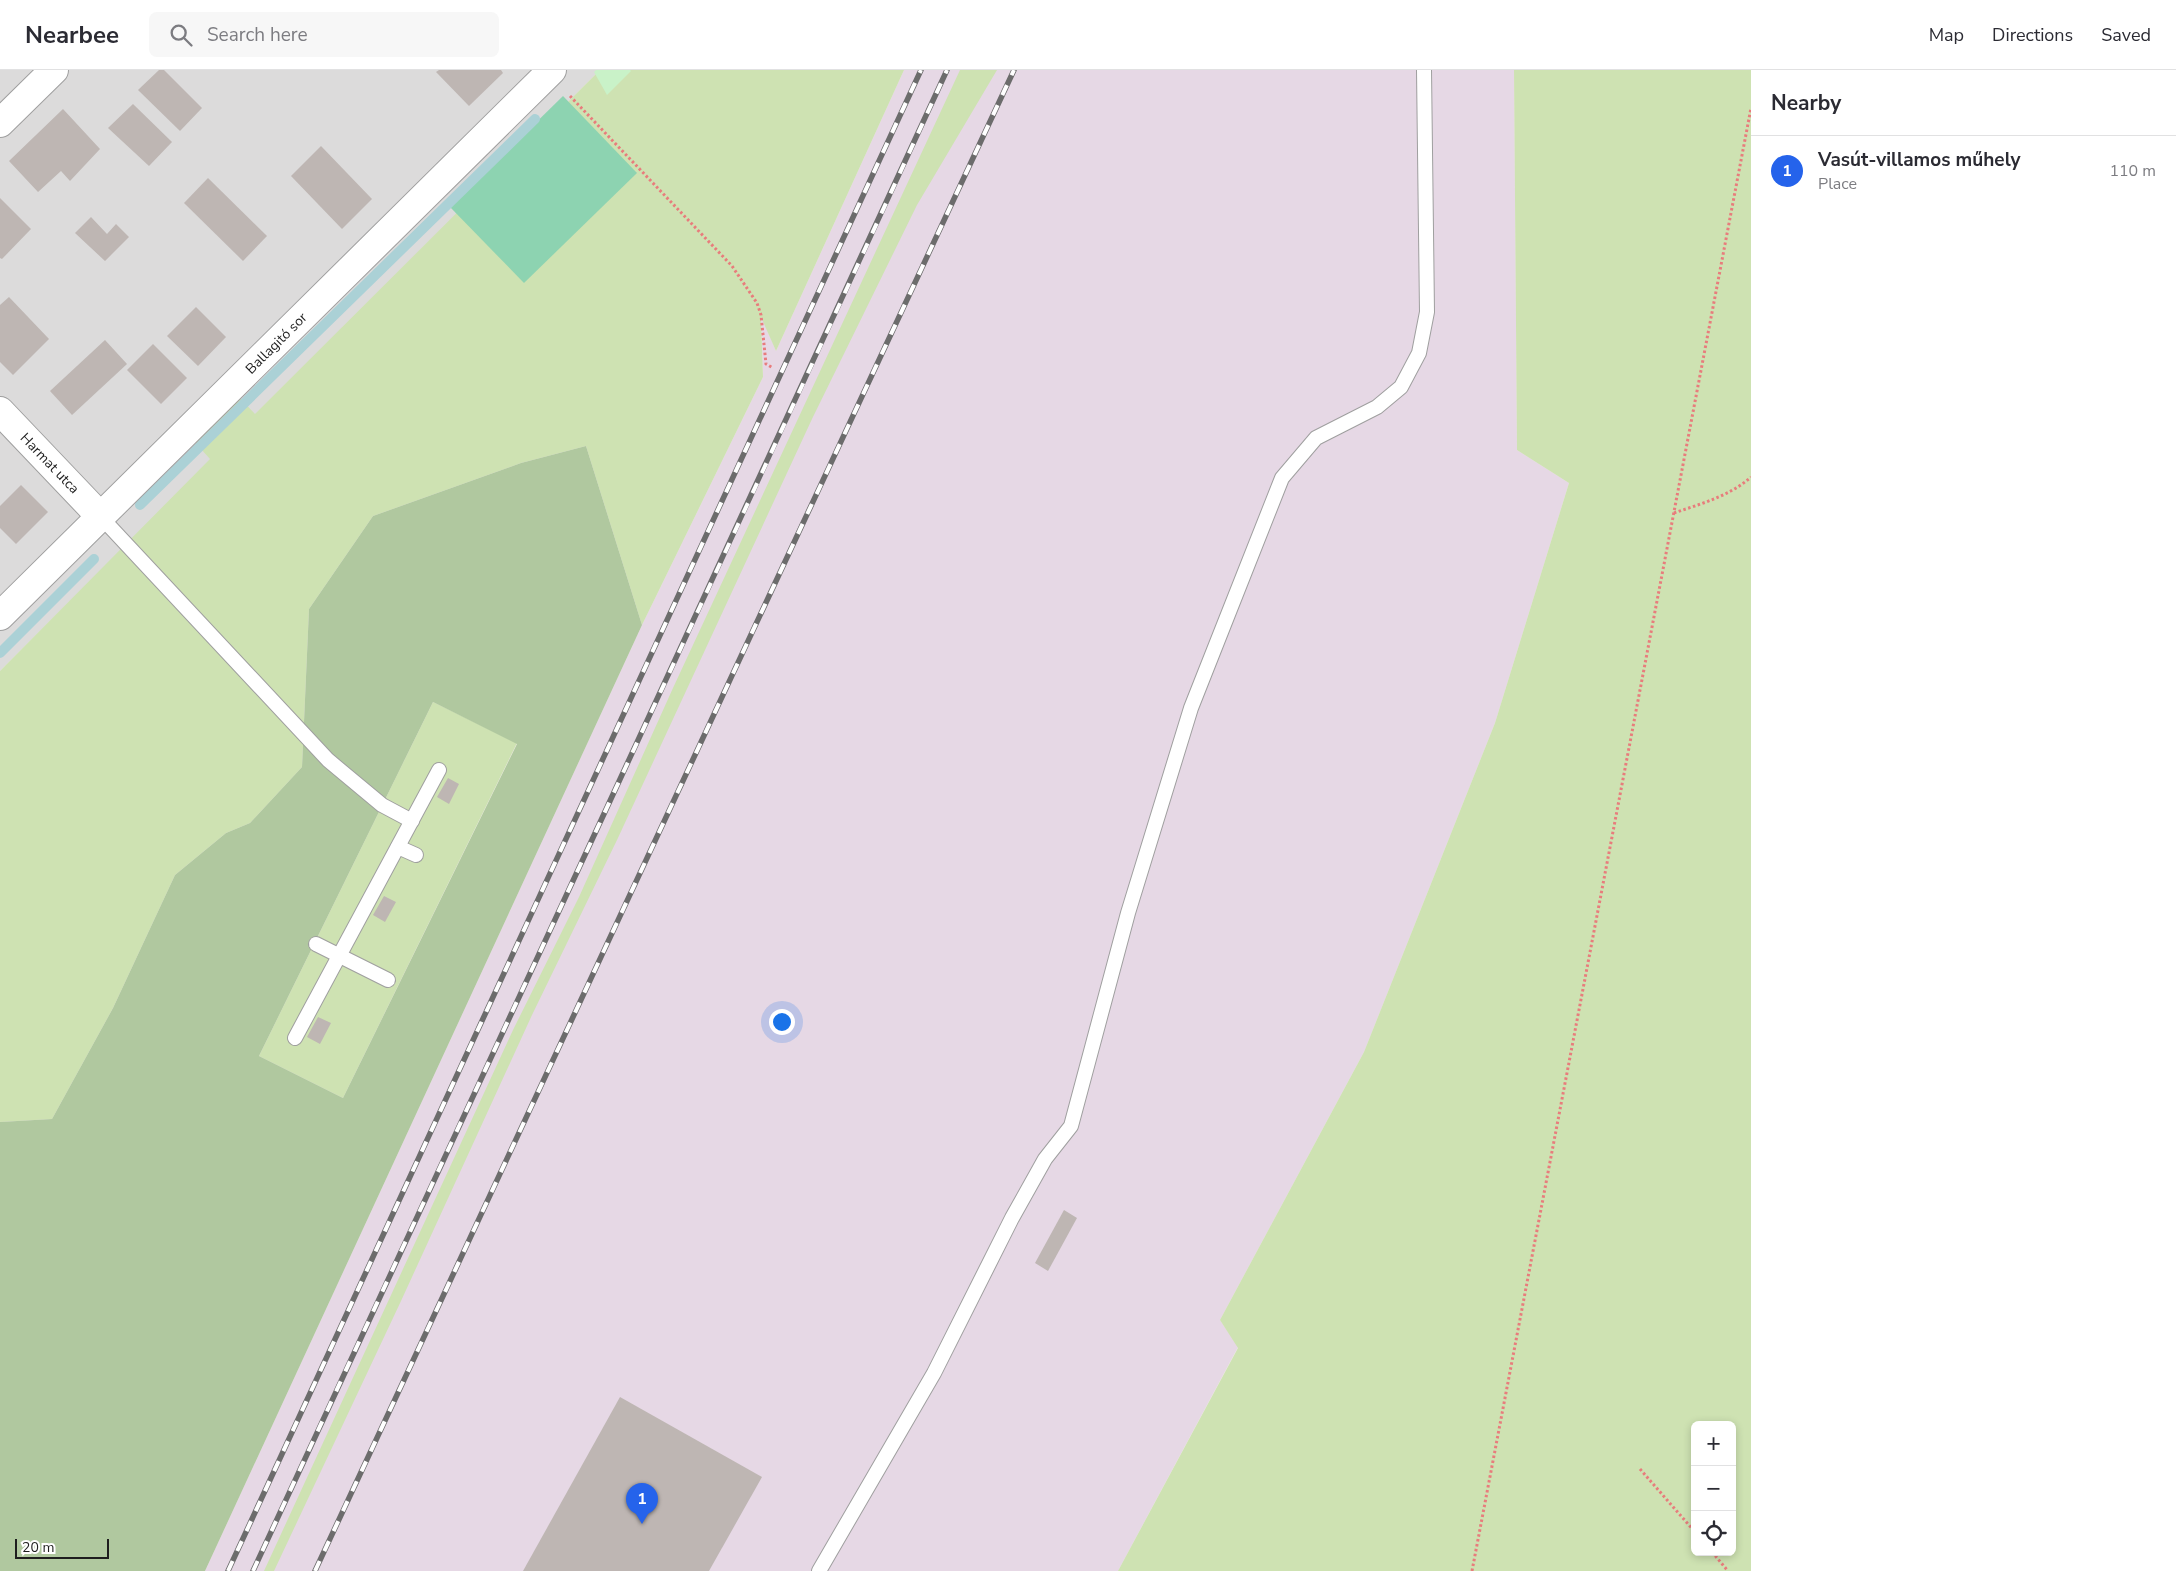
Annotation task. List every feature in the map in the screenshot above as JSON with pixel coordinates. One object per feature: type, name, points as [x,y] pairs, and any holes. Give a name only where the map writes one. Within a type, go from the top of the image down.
[{"type":"street","points":[[0,123],[54,70]]},
{"type":"street","name":"Ballagitó sor","points":[[0,616],[549,71]]},
{"type":"street","name":"Harmat utca","points":[[0,411],[100,516]]},
{"type":"lane","points":[[819,1571],[934,1372],[1012,1218],[1046,1159],[1071,1126],[1128,913],[1190,708],[1282,478],[1316,438],[1377,407],[1401,387],[1419,353],[1427,312],[1424,70]]},
{"type":"lane","points":[[100,516],[328,760],[382,806],[412,821]]},
{"type":"lane","points":[[295,1038],[439,770]]},
{"type":"lane","points":[[398,847],[416,855]]},
{"type":"lane","points":[[316,944],[388,980]]},
{"type":"path","points":[[549,71],[732,266],[757,303],[763,328],[766,364],[772,368]]},
{"type":"path","points":[[1472,1571],[1751,108]]},
{"type":"path","points":[[1674,513],[1715,498],[1744,484],[1751,477]]},
{"type":"path","points":[[1640,1469],[1691,1527]]},
{"type":"path","points":[[1715,1556],[1728,1571]]},
{"type":"shaded area","points":[[0,70],[600,70],[0,671]]},
{"type":"shaded area","points":[[904,70],[1514,70],[1517,450],[1569,483],[1495,723],[1364,1052],[1220,1320],[1238,1347],[1118,1571],[205,1571],[642,625],[763,377],[761,315],[776,351]]},
{"type":"green space","points":[[596,70],[631,71],[607,95],[594,72]]},
{"type":"green space","points":[[600,70],[904,70],[776,351],[761,317],[763,377],[642,625],[586,446],[521,463],[373,516],[309,609],[302,767],[250,823],[226,833],[175,875],[113,1008],[52,1119],[0,1122],[0,671],[210,459],[192,439],[237,395],[255,414]]},
{"type":"green space","points":[[960,70],[997,70],[917,205],[812,419],[617,840],[532,1015],[401,1301],[274,1571],[264,1571],[513,1030],[579,897],[673,688]]},
{"type":"green space","points":[[1514,70],[1751,70],[1751,1571],[1118,1571],[1238,1348],[1220,1320],[1364,1052],[1495,723],[1569,483],[1517,450]]},
{"type":"green space","points":[[563,96],[637,173],[524,283],[450,207]]},
{"type":"green space","points":[[586,446],[642,625],[205,1571],[0,1571],[0,1122],[52,1119],[113,1008],[175,875],[226,833],[250,823],[302,767],[309,609],[373,516],[521,463]],"holes":[[[433,702],[517,744],[343,1098],[259,1056]]]},
{"type":"green space","points":[[433,702],[517,743],[343,1098],[259,1056]]},
{"type":"building","points":[[159,70],[164,70],[202,108],[180,131],[138,90]]},
{"type":"building","points":[[439,70],[501,70],[503,73],[469,106],[436,72]]},
{"type":"building","points":[[133,104],[172,142],[149,166],[108,128]]},
{"type":"building","points":[[63,109],[100,149],[70,181],[61,171],[38,192],[9,161]]},
{"type":"building","points":[[321,146],[372,199],[342,229],[291,176]]},
{"type":"building","points":[[208,178],[267,236],[243,261],[184,203]]},
{"type":"building","points":[[0,198],[31,229],[2,259],[0,258]]},
{"type":"building","points":[[91,217],[107,234],[116,224],[129,237],[105,261],[75,233]]},
{"type":"building","points":[[9,297],[49,339],[13,375],[0,362],[0,305]]},
{"type":"building","points":[[196,307],[226,337],[198,366],[167,336]]},
{"type":"building","points":[[105,340],[127,364],[72,415],[50,391]]},
{"type":"building","points":[[153,344],[187,378],[161,404],[127,370]]},
{"type":"building","points":[[21,485],[48,512],[16,544],[0,528],[0,506]]},
{"type":"building","points":[[448,778],[459,784],[449,804],[437,797]]},
{"type":"building","points":[[384,896],[396,902],[385,922],[373,915]]},
{"type":"building","points":[[318,1017],[331,1023],[320,1044],[307,1037]]},
{"type":"building","points":[[1064,1210],[1077,1218],[1048,1271],[1035,1263]]},
{"type":"building","points":[[620,1397],[762,1477],[709,1571],[523,1571]]},
{"type":"waterway","points":[[140,505],[535,119]]},
{"type":"waterway","points":[[0,653],[94,559]]},
{"type":"railway","points":[[228,1571],[921,70]]},
{"type":"railway","points":[[253,1571],[947,70]]},
{"type":"railway","points":[[315,1571],[1014,70]]},
{"type":"place","name":"Vasút-villamos műhely","points":[[642,1524]]}]
